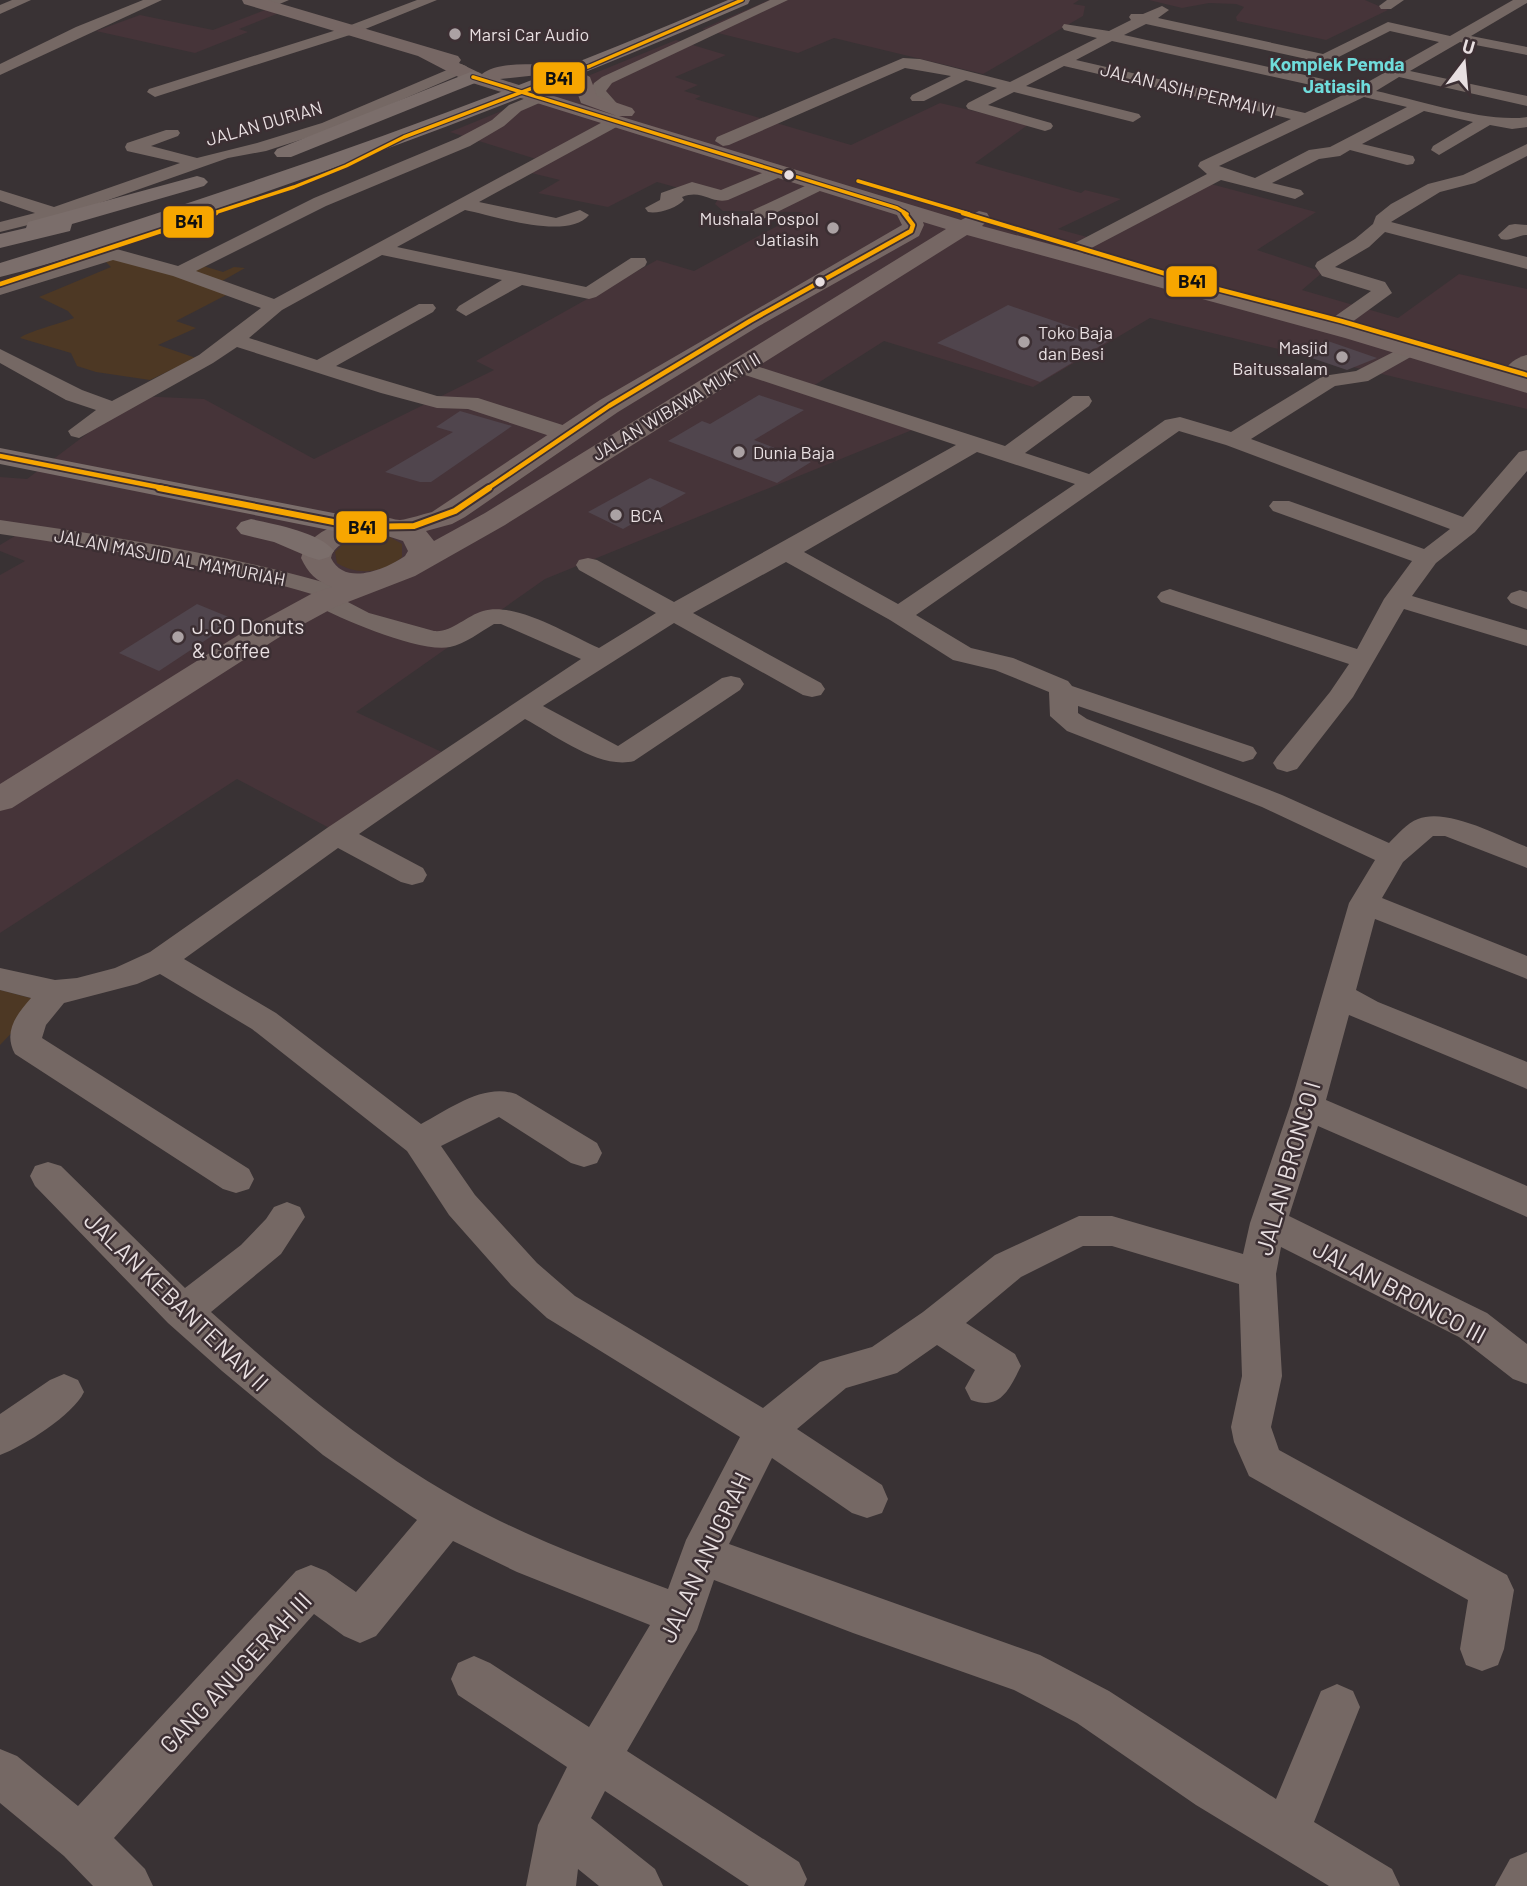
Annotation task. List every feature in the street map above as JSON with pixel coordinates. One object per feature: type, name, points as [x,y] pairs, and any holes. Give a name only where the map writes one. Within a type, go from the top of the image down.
[{"type":"highway","points":[[0,287],[294,187],[346,166],[430,121],[714,0]]},
{"type":"highway","points":[[0,256],[97,228],[430,121],[590,66],[741,0]]},
{"type":"highway","points":[[0,236],[88,214],[302,148],[386,110],[474,76]]},
{"type":"highway","points":[[0,242],[179,193],[315,148],[474,76]]},
{"type":"highway","points":[[0,270],[264,187],[404,137]]},
{"type":"highway","points":[[0,251],[97,228]]},
{"type":"highway","points":[[0,456],[359,527]]},
{"type":"highway","points":[[0,474],[283,535],[326,579]]},
{"type":"main road","points":[[266,2],[427,55],[485,71],[515,72]]},
{"type":"main road","points":[[427,55],[474,76],[538,98],[723,141],[927,218],[972,223],[1080,248],[1213,288],[1524,373]]},
{"type":"main road","points":[[474,76],[560,67],[580,78],[585,85],[588,99],[615,115],[897,208],[905,212],[913,225],[927,218]]},
{"type":"main road","name":"JALAN WIBAWA MUKTI II","points":[[359,527],[381,525],[401,528],[442,518],[455,511],[609,406],[927,218]]},
{"type":"main road","points":[[972,223],[1035,248],[1200,294],[1298,317],[1409,350],[1524,373]]},
{"type":"main road","name":"JALAN WIBAWA MUKTI II","points":[[326,579],[379,580],[402,573],[495,519],[972,223]]},
{"type":"main road","points":[[933,248],[977,240],[1035,248]]},
{"type":"main road","points":[[843,270],[866,269],[886,277]]},
{"type":"main road","points":[[0,800],[267,631],[326,579],[327,541],[359,527]]},
{"type":"main road","points":[[401,528],[414,534],[422,542],[423,552],[418,562]]},
{"type":"street","points":[[0,10],[24,0]]},
{"type":"street","points":[[0,70],[81,30],[155,0]]},
{"type":"street","points":[[155,92],[348,31],[430,0]]},
{"type":"street","points":[[79,431],[111,408],[207,358],[234,340],[275,306],[462,204],[615,115],[598,92],[599,86],[607,80],[781,0]]},
{"type":"street","points":[[1266,131],[1306,118],[1360,93],[1523,2]]},
{"type":"street","points":[[1045,126],[974,106],[1061,59],[1162,10]]},
{"type":"street","points":[[1122,14],[1326,58]]},
{"type":"street","points":[[1290,76],[1388,26],[1527,51]]},
{"type":"street","points":[[1069,27],[1487,120],[1512,124],[1527,122]]},
{"type":"street","points":[[1024,60],[1113,54]]},
{"type":"street","points":[[1061,59],[1063,80]]},
{"type":"street","points":[[1061,59],[1306,118]]},
{"type":"street","points":[[560,67],[617,70],[650,62]]},
{"type":"street","points":[[723,141],[903,63],[965,75],[1114,112],[1133,110]]},
{"type":"street","points":[[1396,72],[1527,101]]},
{"type":"street","points":[[918,98],[965,75]]},
{"type":"street","name":"JALAN DURIAN","points":[[0,227],[54,213],[199,163],[328,126],[474,76]]},
{"type":"street","points":[[180,272],[320,202],[464,142],[498,124],[515,108],[538,98]]},
{"type":"street","points":[[1307,99],[1332,105]]},
{"type":"street","points":[[1257,184],[1315,154],[1334,152],[1421,106]]},
{"type":"street","points":[[1439,150],[1487,120]]},
{"type":"street","points":[[1510,128],[1527,135]]},
{"type":"street","points":[[1266,131],[1315,154]]},
{"type":"street","name":"JALAN ASIH PERMAI VI","points":[[1219,174],[1206,166],[1266,131]]},
{"type":"street","points":[[172,133],[133,147],[199,163]]},
{"type":"street","points":[[1348,145],[1407,160]]},
{"type":"street","points":[[1341,321],[1382,293],[1378,286],[1329,272],[1324,266],[1362,243],[1382,226],[1382,220],[1387,215],[1434,188],[1469,179],[1527,149]]},
{"type":"street","points":[[654,208],[675,200],[667,197],[692,187],[722,196],[779,171]]},
{"type":"street","points":[[1080,248],[1219,174],[1296,194]]},
{"type":"street","points":[[757,215],[820,184]]},
{"type":"street","points":[[0,195],[54,213]]},
{"type":"street","points":[[462,204],[556,223],[566,222],[580,215]]},
{"type":"street","points":[[1382,226],[1527,263]]},
{"type":"street","points":[[1507,235],[1515,229],[1527,230]]},
{"type":"street","points":[[379,249],[589,293],[638,262]]},
{"type":"street","points":[[0,287],[113,254],[180,272],[275,306]]},
{"type":"street","points":[[1490,268],[1527,280]]},
{"type":"street","points":[[466,310],[518,279]]},
{"type":"street","points":[[319,367],[426,308]]},
{"type":"street","points":[[234,340],[437,402],[470,403],[567,434]]},
{"type":"street","points":[[1234,440],[1330,380],[1361,377],[1409,350]]},
{"type":"street","points":[[0,355],[75,395],[111,408]]},
{"type":"street","points":[[740,367],[1092,482]]},
{"type":"street","points":[[1007,455],[1081,401]]},
{"type":"street","points":[[899,615],[959,576],[1172,425],[1191,425],[1467,527]]},
{"type":"street","points":[[0,979],[55,992],[100,985],[161,960],[524,707],[673,613],[786,552],[972,445]]},
{"type":"street","points":[[1287,763],[1340,697],[1364,660],[1397,598],[1427,558],[1467,527],[1527,457]]},
{"type":"street","points":[[1280,506],[1427,558]]},
{"type":"street","name":"JALAN MASJID AL MA'MURIAH","points":[[0,527],[220,563],[293,579],[326,579],[360,618],[432,639],[446,640],[488,617],[504,616],[602,659]]},
{"type":"street","points":[[786,552],[899,615],[962,654],[1004,664],[1054,684],[1063,691],[1243,753]]},
{"type":"street","points":[[588,565],[812,689]]},
{"type":"street","points":[[1170,597],[1364,660]]},
{"type":"street","points":[[1397,598],[1527,638]]},
{"type":"street","points":[[524,707],[613,755],[624,755],[731,684]]},
{"type":"street","points":[[1063,691],[1063,713],[1077,725],[1272,801],[1392,856]]},
{"type":"street","name":"JALAN BRONCO I","points":[[1482,1649],[1492,1590],[1264,1463],[1254,1442],[1251,1427],[1262,1376],[1257,1274],[1268,1223],[1307,1106],[1364,903],[1392,856],[1422,828],[1432,825],[1465,833],[1527,858]]},
{"type":"street","points":[[337,835],[412,875]]},
{"type":"street","points":[[1364,903],[1527,968]]},
{"type":"street","points":[[161,960],[264,1021],[419,1140],[462,1205],[524,1274],[561,1307],[765,1431],[867,1499]]},
{"type":"street","points":[[55,992],[28,1027],[24,1039],[27,1045],[236,1179]]},
{"type":"street","points":[[1338,995],[1366,1010],[1527,1076]]},
{"type":"street","points":[[419,1140],[486,1107],[504,1104],[584,1153]]},
{"type":"street","points":[[1307,1106],[1527,1202]]},
{"type":"street","name":"JALAN KEBANTENAN II","points":[[47,1176],[182,1312],[262,1385],[364,1461],[448,1515],[566,1572],[681,1615]]},
{"type":"street","points":[[182,1312],[266,1245],[281,1230],[287,1217]]},
{"type":"street","name":"JALAN BRONCO III","points":[[1268,1223],[1473,1325],[1527,1367]]},
{"type":"street","name":"JALAN ANUGRAH","points":[[551,1886],[562,1825],[597,1758],[681,1615],[701,1554],[765,1431],[834,1374],[848,1368],[865,1368],[883,1362],[937,1324],[1008,1266],[1079,1231],[1112,1231],[1257,1274]]},
{"type":"street","points":[[937,1324],[1001,1366],[985,1388]]},
{"type":"street","points":[[0,1437],[64,1392]]},
{"type":"street","name":"GANG ANUGERAH III","points":[[81,1839],[311,1586],[360,1621],[448,1515]]},
{"type":"street","points":[[701,1554],[853,1612],[1024,1671],[1093,1707],[1213,1788],[1375,1886]]},
{"type":"street","points":[[474,1679],[782,1880]]},
{"type":"street","points":[[1286,1832],[1338,1707]]},
{"type":"street","points":[[0,1773],[81,1839],[128,1886]]},
{"type":"street","points":[[562,1825],[638,1886]]},
{"type":"street","points":[[1520,1886],[1527,1875]]},
{"type":"shaded area","points":[[769,0],[1079,0],[1073,4],[1085,6],[1083,16],[983,74],[834,38],[798,53],[702,29]]},
{"type":"shaded area","points":[[1149,0],[1365,0],[1388,10],[1326,40],[1237,21],[1236,17],[1244,7],[1236,4],[1209,3],[1182,8]]},
{"type":"shaded area","points":[[270,8],[284,11],[239,29],[248,32],[195,53],[96,31],[140,15],[213,30]]},
{"type":"shaded area","points":[[676,40],[726,55],[675,77],[698,85],[684,91],[701,96],[695,99],[851,145],[940,103],[1029,124],[975,163],[1081,193],[1085,190],[1121,199],[1058,229],[1094,239],[1207,183],[1316,212],[1257,250],[1323,272],[1302,290],[1398,318],[1459,274],[1527,289],[1527,409],[1150,318],[1033,387],[884,341],[807,390],[917,428],[545,579],[356,712],[446,754],[335,831],[237,779],[0,933],[0,575],[25,561],[0,551],[0,545],[28,528],[0,521],[0,477],[27,479],[137,396],[204,399],[314,459],[494,370],[476,361],[657,260],[694,271],[803,212],[723,211],[715,204],[718,199],[657,182],[608,207],[538,193],[560,180],[519,170],[536,159],[450,132]]},
{"type":"shaded area","points":[[126,252],[181,275],[200,265],[223,272],[234,267],[245,268],[215,285],[234,291],[176,321],[196,328],[158,345],[196,358],[150,380],[96,372],[77,366],[71,353],[20,338],[74,318],[68,311],[39,297],[111,267],[105,261]]},
{"type":"shaded area","points":[[366,535],[388,536],[402,544],[402,557],[387,567],[371,571],[353,570],[337,563],[335,552],[346,541]]},
{"type":"shaded area","points":[[0,990],[42,1001],[0,1045]]},
{"type":"building","name":"Toko Baja dan Besi","points":[[1008,305],[1110,340],[1040,382],[937,343]]},
{"type":"building","name":"Masjid Baitussalam","points":[[1325,340],[1377,358],[1347,370],[1303,355]]},
{"type":"building","name":"Dunia Baja","points":[[759,395],[804,410],[754,440],[811,462],[777,483],[668,441],[702,421],[710,424]]},
{"type":"building","points":[[460,411],[512,426],[431,482],[420,482],[385,472],[453,432],[436,427]]},
{"type":"building","points":[[650,478],[686,493],[623,529],[588,512]]},
{"type":"building","name":"J.CO Donuts & Coffee","points":[[197,604],[236,620],[159,671],[119,653]]},
{"type":"transit line","name":"B41","points":[[0,284],[294,187],[346,166],[404,137],[590,66],[742,0]]},
{"type":"transit line","name":"B41","points":[[0,456],[359,527],[414,526],[455,511],[609,406],[750,321],[911,231],[913,225],[908,215],[897,208],[473,77]]},
{"type":"transit line","name":"B41","points":[[858,181],[1213,288],[1341,321],[1527,375]]},
{"type":"place","name":"Marsi Car Audio","points":[[455,34]]},
{"type":"place","name":"Mushala Pospol Jatiasih","points":[[833,228]]},
{"type":"place","name":"Toko Baja dan Besi","points":[[1024,342]]},
{"type":"place","name":"Masjid Baitussalam","points":[[1342,357]]},
{"type":"place","name":"Dunia Baja","points":[[739,452]]},
{"type":"place","name":"BCA","points":[[616,515]]},
{"type":"place","name":"J.CO Donuts & Coffee","points":[[178,637]]},
{"type":"district","name":"Komplek Pemda Jatiasih","points":[[1337,74]]}]
